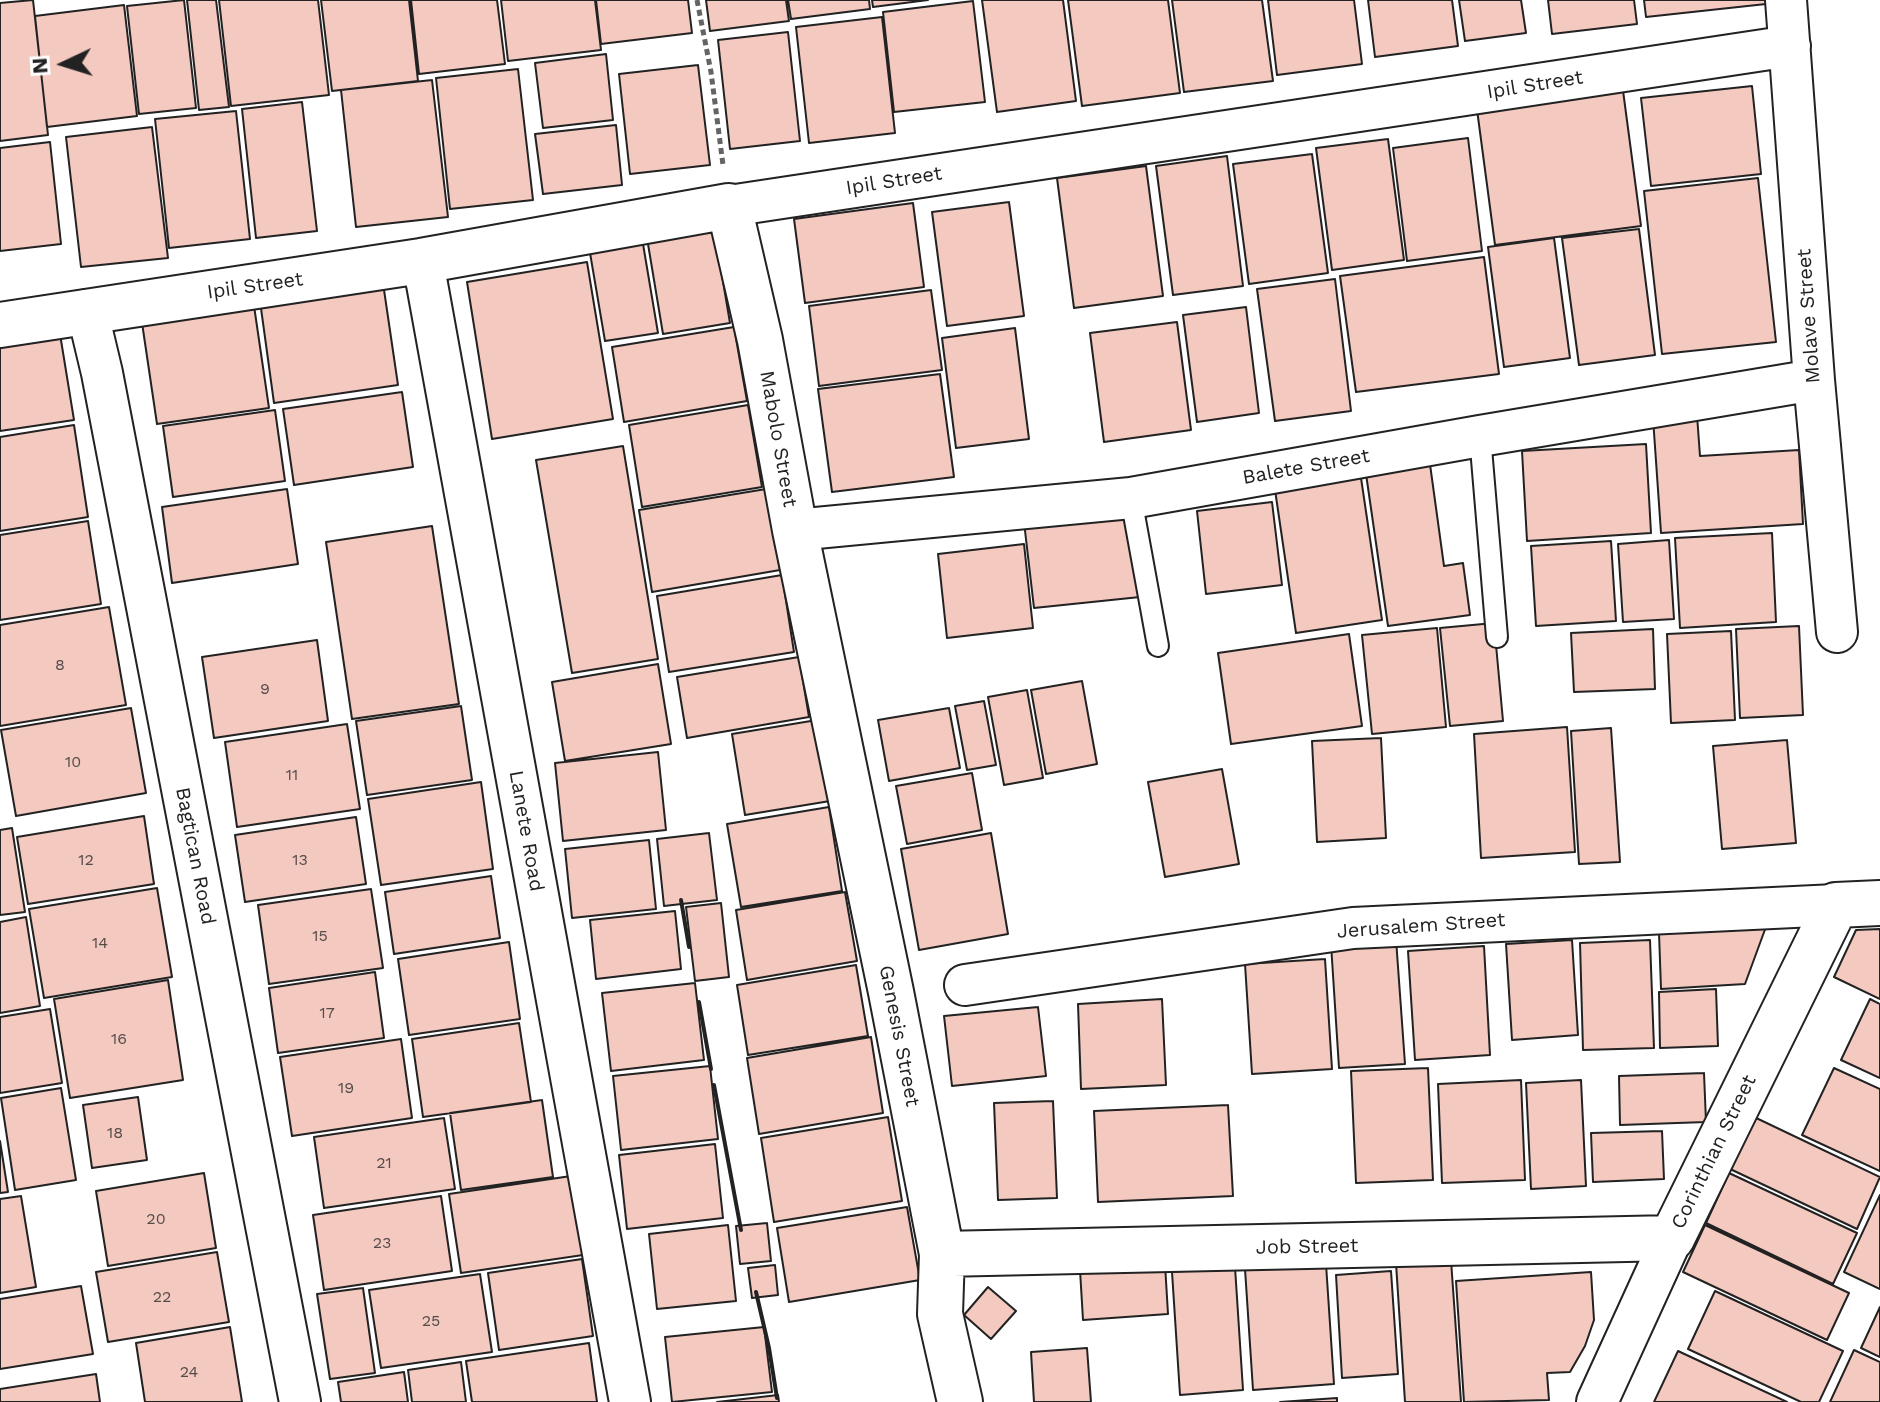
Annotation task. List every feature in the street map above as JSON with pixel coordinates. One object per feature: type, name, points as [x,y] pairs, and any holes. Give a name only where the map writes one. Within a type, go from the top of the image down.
[{"type":"street","name":"Molave Street","points":[[1786,0],[1814,380],[1837,632]]},
{"type":"street","name":"Ipil Street","points":[[0,325],[421,261],[729,206],[1790,46]]},
{"type":"street","name":"Mabolo Street","points":[[729,206],[760,340],[823,672]]},
{"type":"street","name":"Lanete Road","points":[[421,261],[630,1402]]},
{"type":"street","name":"Bagtican Road","points":[[87,310],[102,373],[300,1402]]},
{"type":"street","name":"Balete Street","points":[[795,530],[1131,498],[1814,380]]},
{"type":"street","name":"Genesis Street","points":[[823,672],[891,992],[942,1254],[940,1314],[960,1402]]},
{"type":"street","name":"Jerusalem Street","points":[[965,985],[1353,928],[1880,903]]},
{"type":"street","name":"Corinthian Street","points":[[1597,1402],[1672,1238],[1836,905]]},
{"type":"street","name":"Job Street","points":[[942,1254],[1672,1238]]},
{"type":"lane","points":[[1480,436],[1497,637]]},
{"type":"lane","points":[[1131,498],[1158,646]]},
{"type":"path","points":[[697,0],[711,72],[729,206]]},
{"type":"building","points":[[33,0],[48,135],[0,141],[0,3]]},
{"type":"building","points":[[184,0],[196,108],[139,114],[127,6]]},
{"type":"building","points":[[187,0],[216,0],[229,107],[199,110]]},
{"type":"building","points":[[219,0],[318,0],[329,95],[231,106]]},
{"type":"building","points":[[321,0],[409,0],[418,81],[332,91]]},
{"type":"building","points":[[411,0],[497,0],[505,64],[419,74]]},
{"type":"building","points":[[501,0],[595,0],[601,50],[508,61]]},
{"type":"building","points":[[596,0],[688,0],[692,33],[601,44]]},
{"type":"building","points":[[706,0],[786,0],[789,21],[710,31]]},
{"type":"building","points":[[788,0],[869,0],[870,9],[791,19]]},
{"type":"building","points":[[872,0],[928,0],[873,7]]},
{"type":"building","points":[[982,0],[1063,0],[1076,101],[997,112]]},
{"type":"building","points":[[1068,0],[1168,0],[1180,93],[1082,106]]},
{"type":"building","points":[[1172,0],[1262,0],[1273,81],[1184,92]]},
{"type":"building","points":[[1268,0],[1354,0],[1362,64],[1277,75]]},
{"type":"building","points":[[1368,0],[1452,0],[1458,46],[1375,57]]},
{"type":"building","points":[[1459,0],[1521,0],[1526,33],[1465,41]]},
{"type":"building","points":[[1548,0],[1634,0],[1637,24],[1552,34]]},
{"type":"building","points":[[1644,0],[1766,0],[1766,4],[1646,17]]},
{"type":"building","points":[[973,1],[985,102],[894,112],[883,12]]},
{"type":"building","points":[[124,5],[137,116],[47,127],[35,16]]},
{"type":"building","points":[[882,17],[895,133],[809,143],[796,27]]},
{"type":"building","points":[[788,32],[800,141],[730,149],[718,40]]},
{"type":"building","points":[[606,54],[613,120],[543,128],[535,63]]},
{"type":"building","points":[[698,65],[710,165],[630,174],[619,74]]},
{"type":"building","points":[[518,69],[533,200],[450,209],[436,78]]},
{"type":"building","points":[[432,80],[448,217],[356,227],[341,90]]},
{"type":"building","points":[[1622,83],[1641,226],[1495,245],[1476,102]]},
{"type":"building","points":[[1752,86],[1761,174],[1651,186],[1641,98]]},
{"type":"building","points":[[302,102],[317,231],[256,238],[242,109]]},
{"type":"building","points":[[236,111],[250,239],[169,248],[155,119]]},
{"type":"building","points":[[616,125],[622,185],[543,194],[535,134]]},
{"type":"building","points":[[152,127],[168,258],[81,267],[66,137]]},
{"type":"building","points":[[1468,138],[1482,251],[1407,261],[1393,148]]},
{"type":"building","points":[[1388,139],[1404,260],[1332,270],[1316,148]]},
{"type":"building","points":[[50,142],[61,244],[0,251],[0,148]]},
{"type":"building","points":[[1312,154],[1328,273],[1249,284],[1233,164]]},
{"type":"building","points":[[1227,156],[1243,286],[1173,295],[1156,166]]},
{"type":"building","points":[[1146,166],[1163,296],[1074,308],[1057,178]]},
{"type":"building","points":[[1758,178],[1776,342],[1662,354],[1644,191]]},
{"type":"building","points":[[1009,202],[1024,316],[947,326],[932,212]]},
{"type":"building","points":[[913,203],[924,287],[805,303],[794,219]]},
{"type":"building","points":[[714,228],[730,323],[663,334],[647,238]]},
{"type":"building","points":[[1639,229],[1655,355],[1579,365],[1562,238]]},
{"type":"building","points":[[642,238],[658,333],[605,341],[589,247]]},
{"type":"building","points":[[1554,238],[1570,358],[1504,367],[1488,247]]},
{"type":"building","points":[[1484,257],[1499,374],[1356,392],[1340,276]]},
{"type":"building","points":[[587,262],[613,419],[492,439],[467,282]]},
{"type":"building","points":[[1335,279],[1351,411],[1275,421],[1257,289]]},
{"type":"building","points":[[383,283],[398,385],[274,403],[260,301]]},
{"type":"building","points":[[931,290],[942,370],[819,386],[809,306]]},
{"type":"building","points":[[253,299],[269,408],[157,424],[141,316]]},
{"type":"building","points":[[1246,307],[1259,413],[1197,422],[1183,315]]},
{"type":"building","points":[[1177,322],[1191,430],[1104,442],[1090,333]]},
{"type":"building","points":[[734,327],[747,401],[624,422],[612,347]]},
{"type":"building","points":[[1015,328],[1029,439],[956,448],[942,338]]},
{"type":"building","points":[[60,334],[74,420],[0,431],[0,343]]},
{"type":"building","points":[[940,374],[954,477],[832,492],[818,389]]},
{"type":"building","points":[[402,392],[413,467],[294,485],[283,409]]},
{"type":"building","points":[[748,405],[762,487],[642,507],[629,425]]},
{"type":"building","points":[[275,410],[285,481],[173,497],[163,426]]},
{"type":"building","points":[[1697,415],[1700,456],[1799,450],[1803,524],[1661,533],[1653,418]]},
{"type":"building","points":[[74,425],[88,517],[0,531],[0,437]]},
{"type":"building","points":[[1646,444],[1651,533],[1527,541],[1522,451]]},
{"type":"building","points":[[623,446],[658,659],[572,673],[536,460]]},
{"type":"building","points":[[1429,457],[1444,566],[1463,563],[1470,615],[1388,626],[1365,467]]},
{"type":"building","points":[[1360,471],[1382,620],[1296,633],[1274,483]]},
{"type":"building","points":[[287,489],[298,564],[172,583],[162,507]]},
{"type":"building","points":[[766,489],[780,570],[652,592],[639,510]]},
{"type":"building","points":[[1272,502],[1282,585],[1206,594],[1197,511]]},
{"type":"building","points":[[1130,510],[1140,597],[1034,608],[1024,522]]},
{"type":"building","points":[[88,521],[101,604],[0,620],[0,535]]},
{"type":"building","points":[[432,526],[459,704],[352,719],[326,542]]},
{"type":"building","points":[[1772,533],[1776,622],[1680,628],[1675,538]]},
{"type":"building","points":[[1669,540],[1674,619],[1623,622],[1618,544]]},
{"type":"building","points":[[1611,541],[1616,621],[1536,626],[1531,546]]},
{"type":"building","points":[[1024,544],[1033,628],[947,638],[938,554]]},
{"type":"building","points":[[782,575],[794,652],[669,672],[657,596]]},
{"type":"building","points":[[109,607],[126,705],[0,726],[0,625]]},
{"type":"building","points":[[1494,623],[1503,721],[1450,726],[1440,628]]},
{"type":"building","points":[[1799,626],[1803,715],[1740,718],[1736,629]]},
{"type":"building","points":[[1437,628],[1446,727],[1372,734],[1362,635]]},
{"type":"building","points":[[1653,629],[1655,689],[1574,692],[1571,633]]},
{"type":"building","points":[[1731,631],[1735,720],[1671,723],[1667,634]]},
{"type":"building","points":[[1349,634],[1362,726],[1231,744],[1218,653]]},
{"type":"building","points":[[317,640],[328,721],[214,738],[202,657]]},
{"type":"building","points":[[799,657],[809,717],[687,738],[677,677]]},
{"type":"building","points":[[658,664],[671,744],[565,761],[552,682]]},
{"type":"building","points":[[1082,681],[1097,764],[1046,774],[1031,690]]},
{"type":"building","points":[[1027,690],[1043,778],[1004,785],[988,697]]},
{"type":"building","points":[[984,701],[996,765],[967,770],[955,706]]},
{"type":"building","points":[[461,706],[472,780],[367,795],[356,721]]},
{"type":"building","points":[[131,708],[146,793],[16,816],[1,730]]},
{"type":"building","points":[[949,708],[960,768],[889,781],[878,720]]},
{"type":"building","points":[[817,720],[830,801],[745,815],[732,734]]},
{"type":"building","points":[[347,724],[360,809],[237,827],[225,742]]},
{"type":"building","points":[[1567,727],[1575,852],[1481,858],[1474,734]]},
{"type":"building","points":[[1611,728],[1620,862],[1579,864],[1571,731]]},
{"type":"building","points":[[1381,738],[1386,838],[1317,842],[1312,741]]},
{"type":"building","points":[[1787,740],[1796,843],[1722,849],[1713,746]]},
{"type":"building","points":[[658,752],[666,830],[563,841],[555,763]]},
{"type":"building","points":[[1222,769],[1239,864],[1165,877],[1148,782]]},
{"type":"building","points":[[972,773],[982,830],[907,844],[896,786]]},
{"type":"building","points":[[481,782],[493,869],[381,885],[368,799]]},
{"type":"building","points":[[829,807],[842,891],[741,907],[727,824]]},
{"type":"building","points":[[144,816],[154,884],[28,904],[17,837]]},
{"type":"building","points":[[356,817],[366,884],[245,902],[235,835]]},
{"type":"building","points":[[12,828],[25,912],[0,915],[0,830]]},
{"type":"building","points":[[709,833],[717,900],[664,906],[657,839]]},
{"type":"building","points":[[991,833],[1008,934],[919,950],[901,849]]},
{"type":"building","points":[[649,840],[656,909],[572,918],[565,849]]},
{"type":"building","points":[[491,876],[500,938],[394,954],[385,892]]},
{"type":"building","points":[[157,888],[172,977],[44,998],[29,909]]},
{"type":"building","points":[[371,889],[383,968],[269,984],[258,905]]},
{"type":"building","points":[[845,892],[857,961],[747,980],[736,910]]},
{"type":"building","points":[[721,903],[729,977],[695,981],[686,907]]},
{"type":"building","points":[[675,911],[681,969],[596,979],[590,920]]},
{"type":"building","points":[[26,917],[40,1006],[0,1013],[0,922]]},
{"type":"building","points":[[1767,924],[1745,984],[1661,989],[1659,933]]},
{"type":"building","points":[[1880,929],[1880,999],[1834,977],[1856,930]]},
{"type":"building","points":[[1396,939],[1405,1064],[1339,1068],[1331,944]]},
{"type":"building","points":[[1572,940],[1578,1035],[1512,1040],[1506,944]]},
{"type":"building","points":[[1650,940],[1654,1048],[1583,1050],[1580,943]]},
{"type":"building","points":[[509,942],[520,1019],[409,1035],[398,959]]},
{"type":"building","points":[[1484,946],[1490,1055],[1415,1060],[1408,951]]},
{"type":"building","points":[[1325,959],[1332,1069],[1252,1074],[1245,964]]},
{"type":"building","points":[[856,965],[868,1036],[748,1055],[737,985]]},
{"type":"building","points":[[375,972],[384,1038],[278,1053],[269,988]]},
{"type":"building","points":[[168,980],[183,1080],[70,1098],[54,999]]},
{"type":"building","points":[[695,983],[704,1060],[611,1071],[602,993]]},
{"type":"building","points":[[1716,989],[1718,1046],[1660,1048],[1659,992]]},
{"type":"building","points":[[1162,999],[1166,1085],[1081,1089],[1078,1004]]},
{"type":"building","points":[[1870,999],[1880,1004],[1880,1078],[1841,1060]]},
{"type":"building","points":[[1038,1007],[1046,1076],[952,1086],[944,1016]]},
{"type":"building","points":[[50,1009],[62,1083],[0,1093],[0,1017]]},
{"type":"building","points":[[519,1023],[531,1102],[423,1117],[412,1039]]},
{"type":"building","points":[[871,1037],[883,1113],[759,1134],[747,1058]]},
{"type":"building","points":[[401,1039],[412,1118],[292,1136],[280,1057]]},
{"type":"building","points":[[710,1066],[718,1139],[621,1150],[613,1076]]},
{"type":"building","points":[[1428,1068],[1433,1180],[1356,1183],[1351,1071]]},
{"type":"building","points":[[1834,1068],[1880,1089],[1880,1171],[1802,1135]]},
{"type":"building","points":[[1704,1073],[1706,1122],[1620,1125],[1619,1076]]},
{"type":"building","points":[[1521,1080],[1525,1180],[1442,1183],[1438,1084]]},
{"type":"building","points":[[1581,1080],[1586,1186],[1531,1189],[1526,1083]]},
{"type":"building","points":[[61,1088],[76,1180],[15,1190],[1,1098]]},
{"type":"building","points":[[138,1097],[147,1160],[92,1168],[83,1105]]},
{"type":"building","points":[[542,1100],[553,1177],[461,1190],[450,1113]]},
{"type":"building","points":[[1053,1101],[1057,1198],[998,1200],[994,1103]]},
{"type":"building","points":[[1228,1105],[1233,1196],[1098,1202],[1094,1111]]},
{"type":"building","points":[[1752,1116],[1880,1177],[1857,1229],[1728,1168]]},
{"type":"building","points":[[888,1117],[902,1201],[774,1222],[761,1138]]},
{"type":"building","points":[[444,1118],[455,1189],[324,1208],[314,1137]]},
{"type":"building","points":[[1662,1131],[1664,1179],[1593,1182],[1591,1133]]},
{"type":"building","points":[[0,1141],[8,1192],[0,1193]]},
{"type":"building","points":[[715,1144],[723,1218],[627,1229],[619,1155]]},
{"type":"building","points":[[204,1173],[216,1248],[108,1266],[96,1191]]},
{"type":"building","points":[[1729,1173],[1857,1233],[1833,1284],[1706,1223]]},
{"type":"building","points":[[571,1176],[583,1255],[461,1273],[449,1194]]},
{"type":"building","points":[[1880,1195],[1880,1289],[1844,1272]]},
{"type":"building","points":[[21,1196],[36,1287],[0,1293],[0,1199]]},
{"type":"building","points":[[441,1196],[452,1271],[324,1290],[313,1215]]},
{"type":"building","points":[[907,1207],[920,1280],[789,1302],[777,1228]]},
{"type":"building","points":[[767,1223],[771,1261],[740,1264],[736,1226]]},
{"type":"building","points":[[728,1225],[736,1301],[657,1309],[649,1234]]},
{"type":"building","points":[[1705,1225],[1849,1293],[1827,1340],[1683,1272]]},
{"type":"building","points":[[217,1252],[229,1322],[108,1342],[96,1272]]},
{"type":"building","points":[[582,1259],[593,1336],[499,1350],[488,1273]]},
{"type":"building","points":[[1451,1260],[1461,1402],[1405,1402],[1396,1263]]},
{"type":"building","points":[[1165,1264],[1168,1314],[1083,1320],[1080,1270]]},
{"type":"building","points":[[1326,1264],[1334,1384],[1253,1390],[1245,1269]]},
{"type":"building","points":[[775,1265],[778,1295],[752,1298],[748,1268]]},
{"type":"building","points":[[1235,1267],[1243,1390],[1180,1395],[1172,1272]]},
{"type":"building","points":[[1391,1271],[1398,1374],[1342,1378],[1336,1275]]},
{"type":"building","points":[[1591,1272],[1594,1320],[1585,1346],[1570,1372],[1547,1373],[1549,1400],[1464,1402],[1456,1281]]},
{"type":"building","points":[[480,1274],[492,1352],[381,1368],[369,1290]]},
{"type":"building","points":[[81,1286],[93,1354],[0,1369],[0,1299]]},
{"type":"building","points":[[988,1287],[1016,1311],[991,1339],[964,1315]]},
{"type":"building","points":[[363,1288],[375,1373],[330,1379],[317,1294]]},
{"type":"building","points":[[1715,1291],[1843,1351],[1819,1402],[1801,1402],[1688,1349]]},
{"type":"building","points":[[1880,1307],[1880,1357],[1861,1348]]},
{"type":"building","points":[[230,1327],[242,1402],[145,1402],[136,1343]]},
{"type":"building","points":[[764,1327],[772,1392],[672,1402],[665,1337]]},
{"type":"building","points":[[589,1343],[597,1402],[472,1402],[466,1361]]},
{"type":"building","points":[[1087,1348],[1091,1402],[1034,1402],[1031,1352]]},
{"type":"building","points":[[1854,1350],[1880,1362],[1880,1402],[1830,1402]]},
{"type":"building","points":[[1678,1351],[1787,1402],[1654,1402]]},
{"type":"building","points":[[461,1362],[466,1402],[412,1402],[408,1370]]},
{"type":"building","points":[[404,1372],[408,1402],[341,1402],[338,1382]]},
{"type":"building","points":[[96,1374],[100,1402],[0,1402],[0,1389]]},
{"type":"building","points":[[778,1395],[779,1402],[717,1402]]},
{"type":"building","points":[[1337,1398],[1337,1402],[1280,1402]]},
{"type":"wall","points":[[681,900],[689,947]]},
{"type":"wall","points":[[699,1002],[711,1069]]},
{"type":"wall","points":[[714,1085],[741,1230]]},
{"type":"wall","points":[[756,1292],[777,1398]]}]
